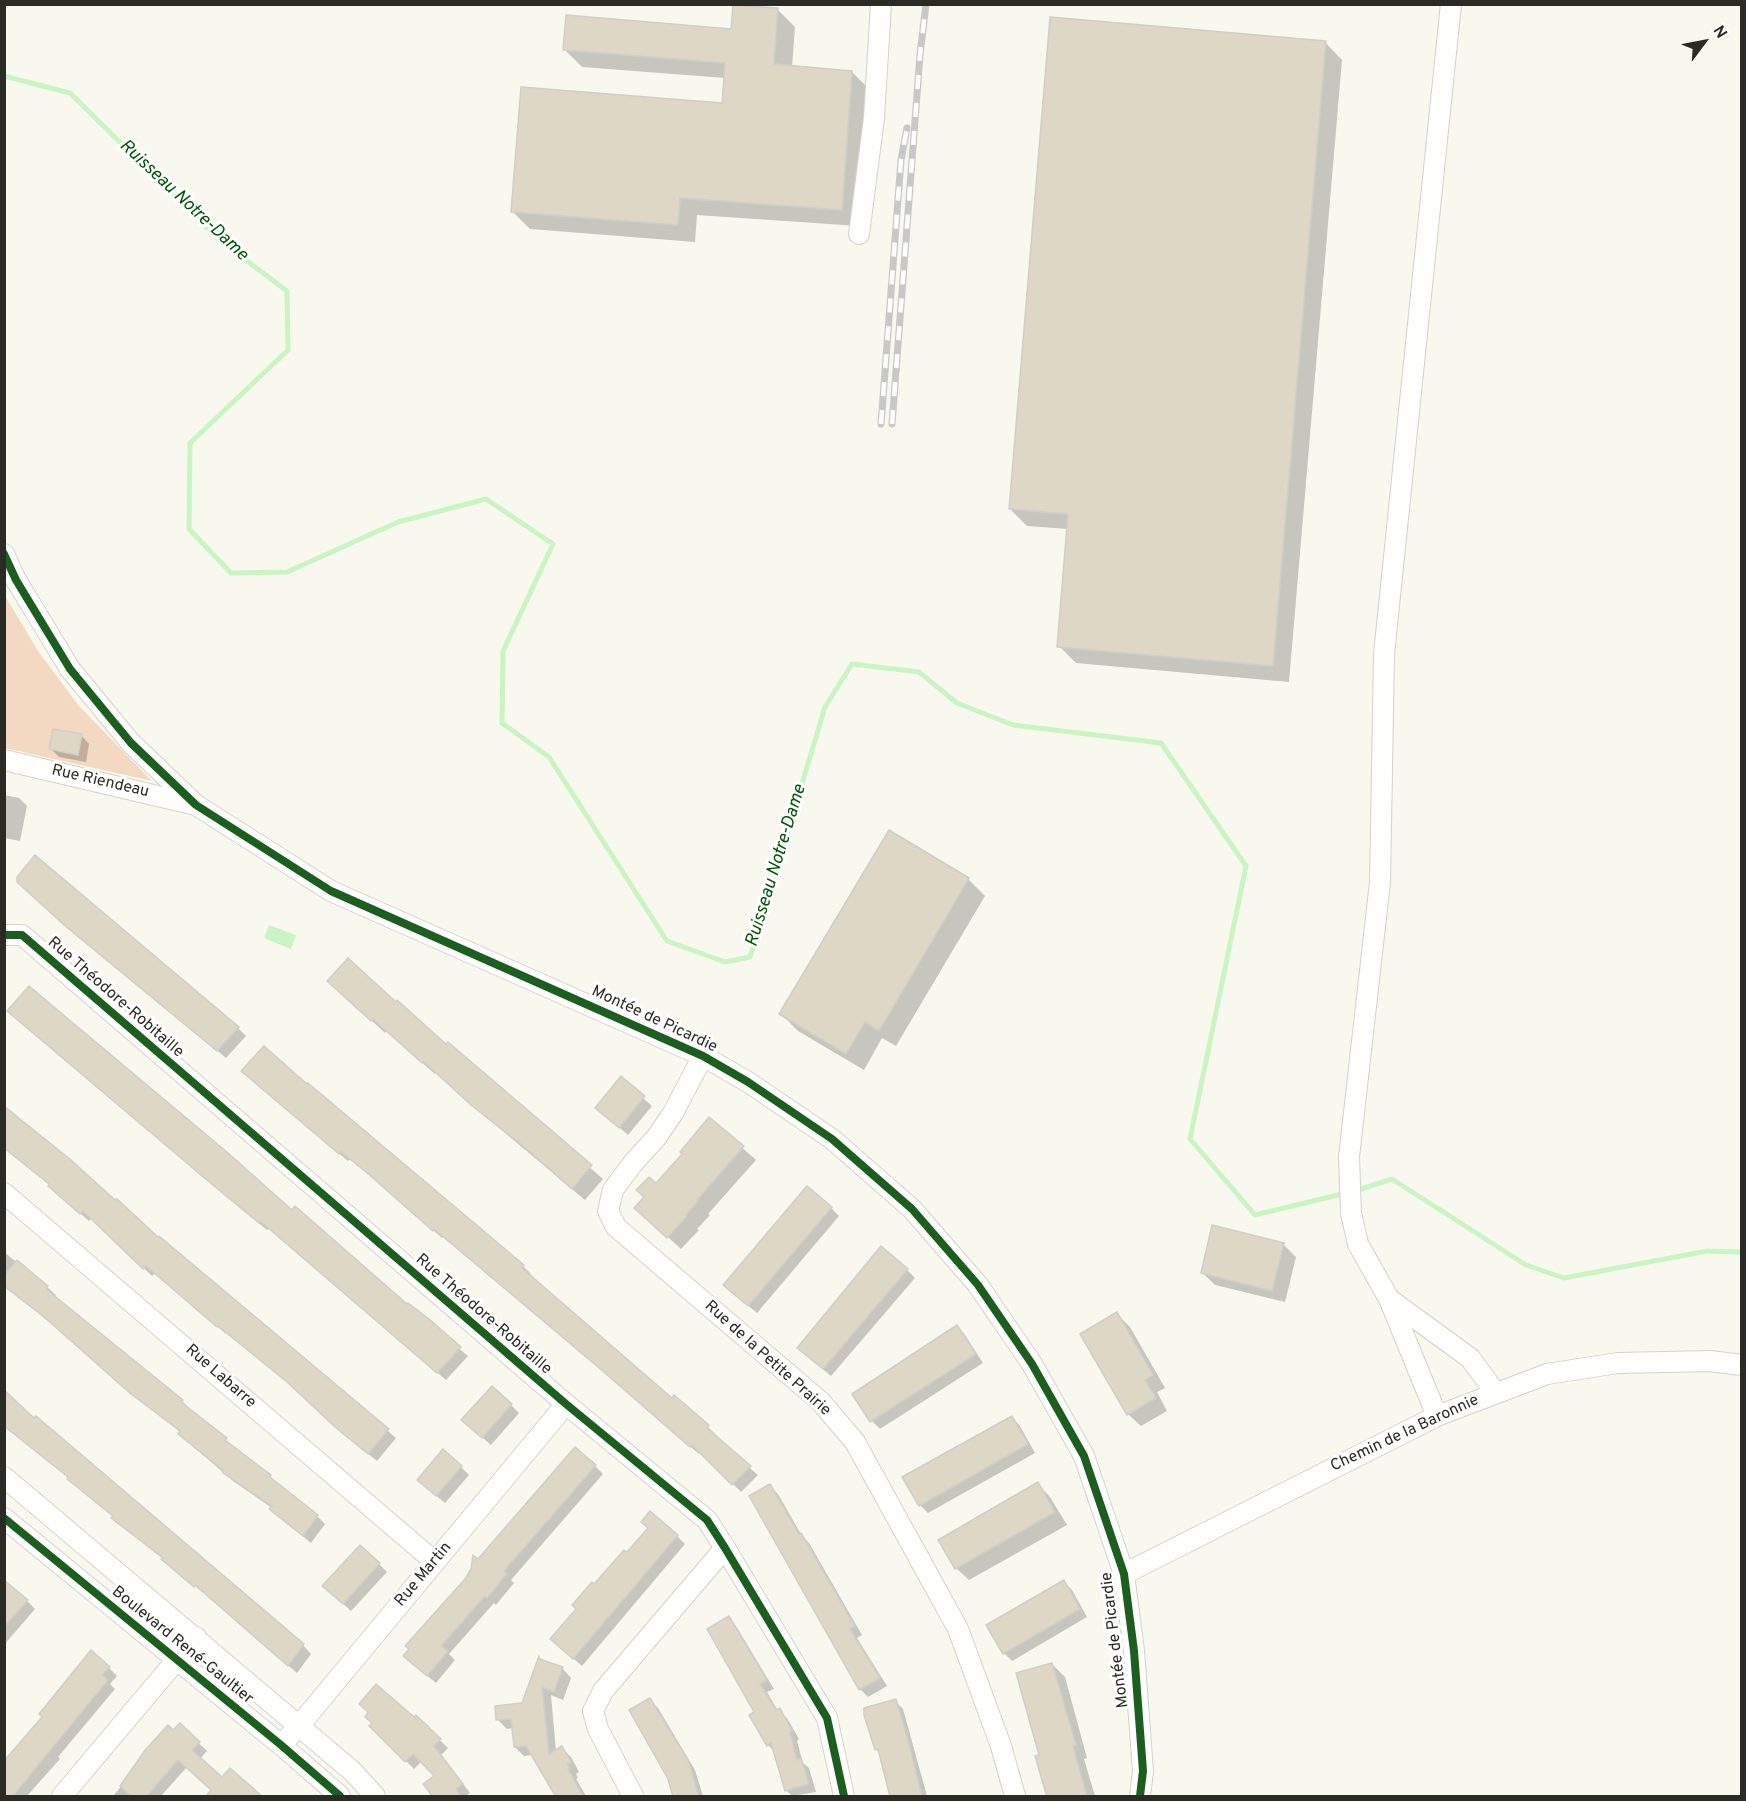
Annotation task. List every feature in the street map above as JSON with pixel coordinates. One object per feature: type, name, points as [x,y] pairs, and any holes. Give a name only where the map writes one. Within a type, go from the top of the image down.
[{"type":"street","points":[[859,234],[874,118],[881,4]]},
{"type":"street","points":[[1437,1416],[1389,1299],[1358,1244],[1351,1213],[1348,1157],[1380,882],[1384,654],[1452,4]]},
{"type":"street","name":"Montée de Picardie","points":[[4,554],[16,580],[70,669],[132,743],[196,805],[331,891],[703,1056],[748,1082],[832,1139],[912,1209],[978,1285],[1032,1364],[1084,1456],[1124,1574],[1134,1650],[1142,1760],[1140,1797]]},
{"type":"street","name":"Rue Riendeau","points":[[4,760],[196,805]]},
{"type":"street","name":"Rue Théodore-Robitaille","points":[[4,935],[22,935],[566,1404],[706,1520],[827,1718],[844,1797]]},
{"type":"street","name":"Rue de la Petite Prairie","points":[[703,1056],[673,1113],[612,1190],[608,1211],[616,1227],[820,1401],[855,1442],[958,1629],[1001,1746],[1015,1797]]},
{"type":"street","name":"Rue Labarre","points":[[4,1192],[435,1562]]},
{"type":"street","points":[[1389,1299],[1470,1359],[1495,1392]]},
{"type":"street","name":"Chemin de la Baronnie","points":[[1124,1574],[1437,1416],[1547,1374],[1618,1363],[1710,1361],[1742,1365]]},
{"type":"street","name":"Rue Martin","points":[[281,1745],[566,1404]]},
{"type":"street","name":"Boulevard René-Gaultier","points":[[4,1477],[196,1637],[351,1771],[375,1797]]},
{"type":"street","points":[[7,1524],[32,1501]]},
{"type":"street","name":"Boulevard René-Gaultier","points":[[7,1524],[281,1745],[340,1797]]},
{"type":"street","points":[[633,1797],[598,1729],[593,1711],[603,1691],[725,1548]]},
{"type":"street","points":[[62,1797],[196,1637]]},
{"type":"shaded area","points":[[4,594],[38,651],[78,705],[152,781],[5,748]]},
{"type":"shaded area","points":[[269,925],[296,935],[291,949],[264,938]]},
{"type":"building","points":[[733,5],[778,8],[774,64],[852,71],[842,210],[680,198],[678,225],[511,212],[521,87],[722,103],[725,63],[563,50],[566,15],[731,29]]},
{"type":"building","points":[[1050,17],[1326,41],[1273,666],[1057,647],[1068,514],[1009,509]]},
{"type":"building","points":[[53,729],[82,734],[78,755],[49,749]]},
{"type":"building","points":[[889,830],[969,878],[879,1031],[865,1022],[846,1054],[779,1014]]},
{"type":"building","points":[[35,855],[239,1027],[217,1051],[64,925],[17,882],[17,877]]},
{"type":"building","points":[[348,958],[396,1002],[397,1000],[446,1044],[448,1042],[592,1165],[572,1189],[373,1019],[371,1021],[327,981]]},
{"type":"building","points":[[29,986],[228,1153],[292,1210],[295,1206],[407,1304],[429,1319],[461,1347],[437,1373],[260,1221],[259,1223],[214,1186],[7,1011]]},
{"type":"building","points":[[264,1046],[524,1265],[522,1268],[672,1398],[674,1395],[709,1425],[707,1428],[751,1466],[732,1485],[692,1445],[690,1447],[366,1172],[341,1152],[339,1154],[241,1071]]},
{"type":"building","points":[[621,1076],[645,1096],[619,1128],[595,1108]]},
{"type":"building","points":[[4,1106],[389,1429],[368,1454],[287,1382],[217,1327],[146,1266],[143,1269],[83,1211],[80,1214],[48,1186],[49,1184],[4,1148]]},
{"type":"building","points":[[709,1117],[744,1146],[667,1238],[634,1208],[644,1197],[636,1190],[649,1177],[656,1183],[682,1154],[680,1152]]},
{"type":"building","points":[[807,1186],[832,1207],[748,1306],[723,1285]]},
{"type":"building","points":[[1212,1225],[1284,1243],[1272,1291],[1201,1273]]},
{"type":"building","points":[[881,1246],[908,1269],[823,1369],[797,1348]]},
{"type":"building","points":[[17,1260],[48,1286],[46,1289],[183,1400],[181,1402],[227,1438],[225,1440],[318,1515],[303,1536],[269,1509],[272,1506],[223,1473],[224,1471],[178,1434],[180,1431],[131,1394],[44,1317],[4,1286],[4,1275]]},
{"type":"building","points":[[1117,1312],[1153,1375],[1145,1380],[1156,1398],[1127,1415],[1080,1334]]},
{"type":"building","points":[[957,1325],[976,1354],[870,1422],[852,1394]]},
{"type":"building","points":[[492,1386],[512,1404],[482,1438],[461,1420]]},
{"type":"building","points":[[4,1390],[34,1418],[36,1416],[304,1644],[288,1666],[195,1585],[194,1587],[161,1559],[163,1558],[111,1518],[113,1516],[67,1479],[68,1477],[4,1426]]},
{"type":"building","points":[[1012,1416],[1028,1444],[919,1506],[902,1477]]},
{"type":"building","points":[[575,1447],[596,1465],[504,1571],[507,1574],[487,1598],[485,1596],[441,1646],[448,1651],[427,1676],[403,1656],[409,1649],[405,1646],[465,1579],[471,1569],[473,1555],[478,1559]]},
{"type":"building","points":[[443,1449],[462,1466],[436,1496],[417,1480]]},
{"type":"building","points":[[1038,1482],[1055,1512],[955,1569],[938,1540]]},
{"type":"building","points":[[770,1484],[855,1626],[850,1629],[880,1678],[859,1690],[749,1496]]},
{"type":"building","points":[[650,1511],[678,1535],[573,1659],[550,1639],[576,1609],[572,1605],[592,1582],[594,1584],[624,1550],[627,1552],[648,1528],[641,1522]]},
{"type":"building","points":[[360,1545],[380,1563],[343,1604],[322,1586]]},
{"type":"building","points":[[4,1580],[28,1600],[4,1627]]},
{"type":"building","points":[[1064,1580],[1080,1609],[1003,1654],[986,1625]]},
{"type":"building","points":[[729,1616],[767,1680],[760,1684],[776,1710],[780,1708],[792,1731],[790,1732],[797,1760],[801,1758],[809,1784],[785,1791],[771,1743],[767,1746],[749,1715],[754,1712],[707,1629]]},
{"type":"building","points":[[91,1650],[110,1667],[102,1675],[108,1680],[12,1797],[4,1797],[4,1761],[42,1717],[39,1714]]},
{"type":"building","points":[[539,1656],[539,1659],[563,1667],[554,1692],[542,1687],[549,1754],[562,1746],[571,1762],[567,1764],[570,1768],[568,1769],[583,1797],[556,1797],[526,1746],[514,1747],[511,1719],[496,1720],[495,1706],[522,1703]]},
{"type":"building","points":[[1052,1663],[1076,1745],[1073,1746],[1087,1797],[1047,1797],[1035,1756],[1039,1755],[1016,1673]]},
{"type":"building","points":[[376,1684],[414,1717],[416,1715],[441,1739],[434,1746],[463,1784],[456,1789],[461,1797],[433,1797],[423,1784],[434,1776],[413,1754],[405,1762],[369,1726],[372,1723],[365,1717],[368,1712],[359,1704]]},
{"type":"building","points":[[650,1698],[688,1760],[699,1797],[673,1797],[668,1779],[629,1710]]},
{"type":"building","points":[[896,1699],[922,1797],[890,1797],[878,1749],[875,1750],[864,1715],[864,1708]]},
{"type":"building","points":[[180,1723],[200,1742],[192,1750],[222,1777],[230,1768],[263,1797],[205,1797],[211,1790],[178,1760],[146,1797],[132,1797],[120,1786],[146,1749],[168,1725],[173,1730]]},
{"type":"waterway","name":"Ruisseau Notre-Dame","points":[[4,76],[70,93],[218,239],[287,291],[288,350],[190,443],[189,529],[231,573],[287,572],[398,522],[486,499],[553,544],[503,651],[502,723],[549,757],[667,941],[725,962],[750,957],[825,707],[852,664],[919,672],[957,703],[1013,725],[1161,743],[1246,866],[1190,1139],[1255,1215],[1346,1193]]},
{"type":"waterway","name":"Ruisseau Notre-Dame","points":[[1355,1191],[1392,1179],[1526,1265],[1564,1278],[1707,1251],[1742,1252]]},
{"type":"railway","points":[[892,424],[920,55],[926,4]]},
{"type":"railway","points":[[881,424],[901,160],[907,128]]},
{"type":"cycle path","points":[[4,554],[16,580],[70,669],[131,743],[196,805],[331,891],[703,1056],[748,1082],[832,1139],[912,1209],[978,1285],[1032,1364],[1084,1456],[1124,1574],[1134,1651],[1143,1771],[1140,1796]]},
{"type":"cycle path","points":[[4,935],[22,935],[566,1404],[707,1520],[827,1718],[844,1796]]},
{"type":"cycle path","points":[[4,1518],[340,1796]]}]
